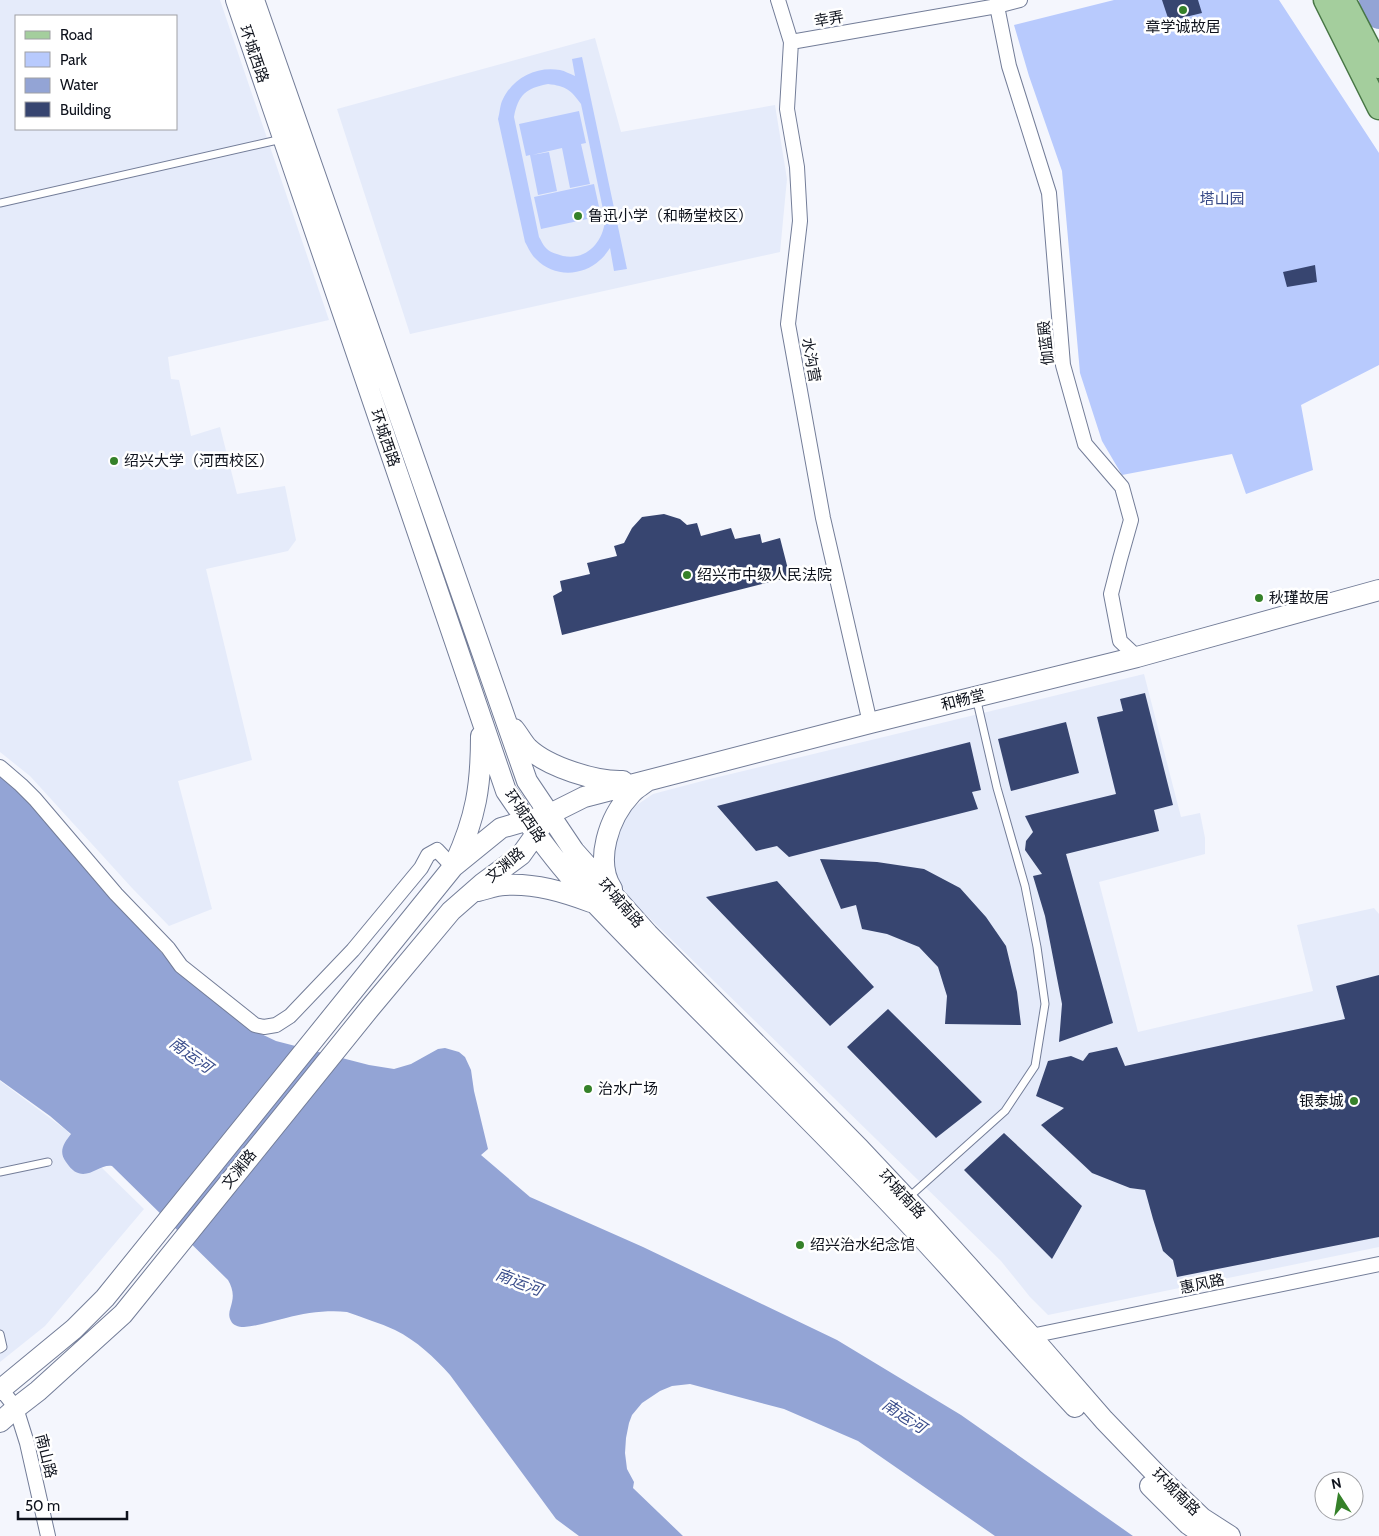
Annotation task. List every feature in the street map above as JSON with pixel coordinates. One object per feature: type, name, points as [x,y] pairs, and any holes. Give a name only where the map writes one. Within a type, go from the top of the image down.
[{"type":"main road","name":"环城西路","points":[[236,0],[506,791],[558,863]]},
{"type":"main road","name":"环城西路","points":[[254,0],[527,781],[574,851]]},
{"type":"main road","points":[[1325,0],[1379,108]]},
{"type":"main road","points":[[1344,0],[1379,67]]},
{"type":"main road","name":"和畅堂","points":[[550,814],[584,797],[870,723],[1137,657],[1379,590]]},
{"type":"main road","points":[[498,698],[513,728],[528,748],[551,763],[584,776],[611,781],[648,781]]},
{"type":"main road","points":[[453,867],[466,840],[477,801],[481,770],[481,736],[476,704]]},
{"type":"main road","points":[[623,905],[607,882],[604,844],[614,818],[631,794],[648,781]]},
{"type":"main road","name":"文渊路","points":[[1,1390],[74,1329],[105,1298],[453,867],[501,828],[531,827],[550,814]]},
{"type":"main road","name":"文渊路","points":[[0,1422],[38,1391],[122,1314],[451,911],[471,893],[521,855],[531,827]]},
{"type":"main road","name":"环城南路","points":[[574,851],[648,934],[860,1149],[901,1204],[1024,1351],[1144,1481],[1188,1524],[1206,1536]]},
{"type":"main road","name":"环城南路","points":[[558,863],[595,903],[901,1204],[1031,1336],[1104,1420],[1157,1474],[1202,1518],[1230,1536]]},
{"type":"main road","points":[[471,893],[504,885],[532,886],[564,892],[595,903]]},
{"type":"street","name":"水沟营","points":[[778,0],[791,42],[787,109],[797,167],[800,221],[788,324],[824,518],[870,723]]},
{"type":"street","name":"幸弄","points":[[791,42],[997,6],[1020,0]]},
{"type":"street","name":"伽蓝殿","points":[[997,6],[1009,66],[1049,193],[1063,364],[1085,444],[1122,487],[1131,520],[1111,594],[1120,642],[1137,657]]},
{"type":"street","points":[[0,767],[35,799],[116,894],[168,948],[181,966],[255,1026],[276,1025],[290,1016],[353,950],[421,868],[428,855],[437,850],[453,867]]},
{"type":"street","name":"惠风路","points":[[1031,1336],[1379,1264]]},
{"type":"street","name":"南山路","points":[[1,1390],[16,1408],[27,1443],[48,1536]]},
{"type":"lane","points":[[0,203],[283,139]]},
{"type":"lane","points":[[901,1204],[1005,1111],[1035,1066],[1045,1004],[1037,947],[1025,886],[997,788],[976,697]]},
{"type":"lane","points":[[0,1172],[48,1162]]},
{"type":"lane","points":[[0,1334],[2,1347],[0,1349]]},
{"type":"shaded area","name":"绍兴大学（河西校区）","points":[[0,0],[220,0],[329,320],[168,357],[171,379],[179,380],[191,436],[220,427],[237,494],[285,486],[296,540],[288,551],[206,569],[252,760],[178,781],[212,909],[169,926],[30,776],[0,752]]},
{"type":"shaded area","name":"鲁迅小学（和畅堂校区）","points":[[595,38],[621,132],[775,105],[787,179],[780,252],[410,334],[337,109]]},
{"type":"shaded area","points":[[1144,674],[1181,817],[1200,813],[1205,838],[1205,854],[1099,882],[1138,1032],[1313,991],[1297,925],[1374,908],[1379,914],[1379,1247],[1048,1315],[1030,1297],[1001,1261],[632,901],[610,869],[615,837],[625,813],[653,794]]},
{"type":"shaded area","points":[[0,1081],[66,1130],[144,1209],[45,1326],[0,1362]]},
{"type":"green space","name":"塔山园","points":[[1114,0],[1279,0],[1379,153],[1379,365],[1301,405],[1313,470],[1246,494],[1232,454],[1122,475],[1102,441],[1080,373],[1062,171],[1029,76],[1014,25]]},
{"type":"green space","points":[[582,57],[627,269],[614,271],[610,248],[601,259],[585,270],[568,273],[559,272],[543,265],[536,259],[525,242],[498,119],[501,103],[513,85],[526,75],[534,72],[551,69],[560,70],[575,76],[572,59]],"holes":[[[554,85],[568,90],[581,104],[605,219],[601,235],[593,248],[572,257],[549,251],[539,237],[514,117],[518,103],[524,94],[540,86]]]},
{"type":"green space","points":[[579,111],[586,143],[581,144],[590,184],[570,188],[562,148],[532,155],[549,152],[557,191],[538,195],[530,155],[526,156],[519,124]]},
{"type":"green space","points":[[594,184],[601,216],[541,229],[534,197]]},
{"type":"water","name":"南运河","points":[[0,772],[15,785],[175,968],[255,1031],[276,1041],[369,1065],[394,1069],[411,1064],[438,1049],[445,1048],[459,1052],[465,1057],[471,1070],[488,1149],[481,1155],[530,1197],[643,1247],[837,1340],[961,1415],[1133,1536],[995,1536],[858,1441],[784,1409],[690,1384],[672,1386],[660,1391],[642,1403],[632,1415],[629,1423],[625,1453],[627,1469],[634,1482],[633,1488],[683,1536],[579,1536],[556,1519],[450,1375],[425,1350],[403,1334],[389,1327],[339,1311],[308,1313],[260,1325],[242,1327],[234,1325],[229,1316],[233,1296],[228,1280],[112,1166],[84,1174],[72,1170],[62,1154],[64,1144],[71,1134],[50,1116],[0,1080]]},
{"type":"building","name":"章学诚故居","points":[[1162,0],[1198,0],[1202,13],[1169,21]]},
{"type":"building","points":[[1315,265],[1317,282],[1287,287],[1283,272]]},
{"type":"building","name":"绍兴市中级人民法院","points":[[664,514],[680,519],[687,525],[697,523],[701,536],[731,528],[735,539],[760,534],[762,543],[780,538],[790,577],[562,635],[553,596],[562,591],[560,581],[590,574],[587,563],[617,556],[614,546],[624,543],[632,528],[642,517]]},
{"type":"building","points":[[1145,693],[1173,805],[1154,810],[1159,831],[1066,854],[1113,1023],[1059,1042],[1062,1004],[1045,916],[1033,876],[1042,874],[1025,850],[1026,841],[1033,832],[1025,816],[1116,794],[1097,717],[1123,711],[1120,699]]},
{"type":"building","points":[[1066,722],[1079,773],[1011,791],[998,739]]},
{"type":"building","points":[[970,742],[981,790],[972,792],[978,809],[789,857],[777,846],[756,851],[717,806]]},
{"type":"building","points":[[820,859],[877,862],[924,869],[960,888],[986,917],[1006,946],[1017,992],[1021,1025],[945,1024],[947,996],[938,967],[919,947],[887,934],[862,929],[856,905],[841,909]]},
{"type":"building","points":[[777,881],[874,987],[830,1026],[706,897]]},
{"type":"building","points":[[1379,975],[1379,1237],[1177,1277],[1173,1260],[1163,1251],[1145,1190],[1130,1188],[1092,1173],[1041,1125],[1064,1108],[1036,1096],[1048,1061],[1071,1056],[1083,1061],[1089,1053],[1117,1047],[1125,1066],[1345,1019],[1336,986]]},
{"type":"building","points":[[888,1009],[982,1102],[936,1138],[847,1047]]},
{"type":"building","points":[[1004,1133],[1082,1206],[1052,1259],[964,1170]]},
{"type":"waterway","points":[[1372,0],[1379,16]]},
{"type":"place","name":"章学诚故居","points":[[1183,10]]},
{"type":"place","name":"鲁迅小学（和畅堂校区）","points":[[578,216]]},
{"type":"place","name":"绍兴大学（河西校区）","points":[[114,461]]},
{"type":"place","name":"绍兴市中级人民法院","points":[[687,575]]},
{"type":"place","name":"秋瑾故居","points":[[1259,598]]},
{"type":"place","name":"治水广场","points":[[588,1089]]},
{"type":"place","name":"银泰城","points":[[1354,1101]]},
{"type":"place","name":"绍兴治水纪念馆","points":[[800,1245]]}]
